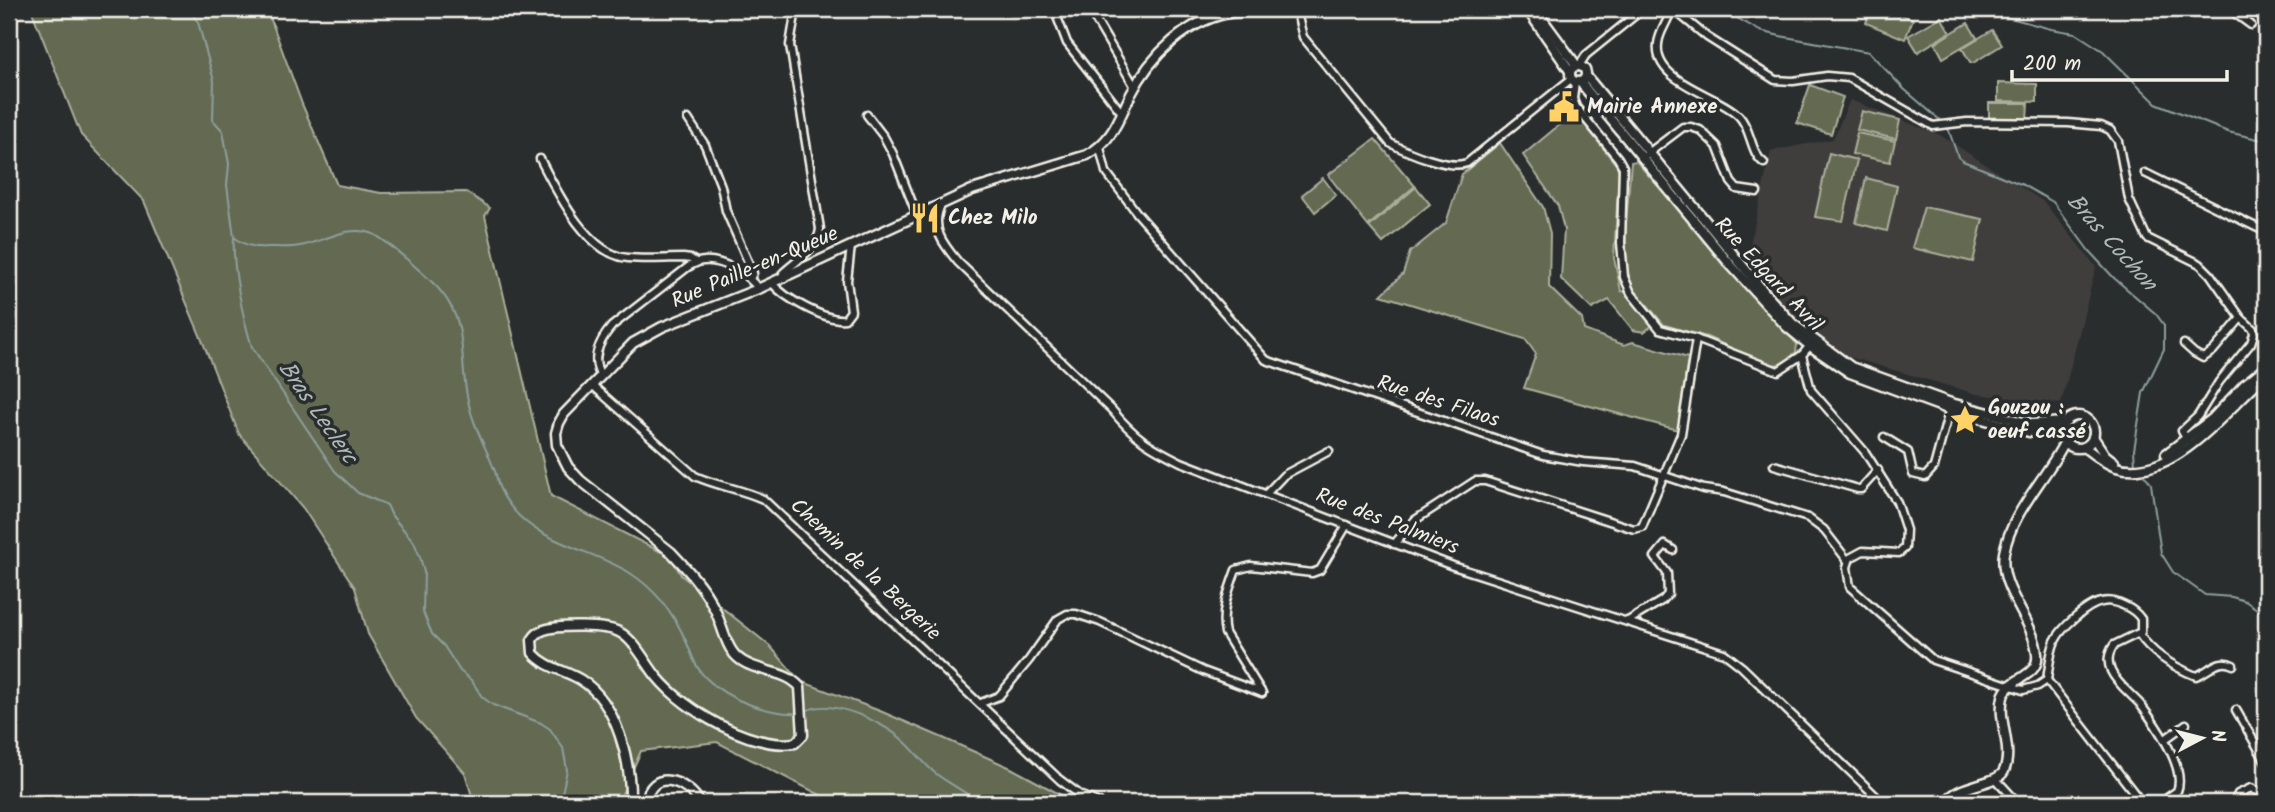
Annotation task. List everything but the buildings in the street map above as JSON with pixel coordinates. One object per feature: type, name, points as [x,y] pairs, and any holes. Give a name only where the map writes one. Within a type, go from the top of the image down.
[{"type":"main road","points":[[1100,148],[1114,129],[1135,87],[1155,56],[1177,38],[1210,19],[1244,11],[1298,9]]},
{"type":"main road","name":"Rue Edgard Avril","points":[[1527,9],[1578,74]]},
{"type":"main road","name":"Rue Edgard Avril","points":[[1535,9],[1578,74],[1644,156],[1812,344],[1852,367],[1950,406],[2029,432],[2049,427],[2064,437]]},
{"type":"main road","name":"Rue Paille-en-Queue","points":[[630,803],[626,764],[612,716],[589,686],[580,679],[545,664],[533,653],[532,640],[541,631],[600,628],[619,632],[631,642],[670,691],[724,727],[775,745],[795,743],[803,735],[800,687],[792,680],[745,663],[736,657],[712,604],[685,566],[580,480],[568,467],[556,445],[556,433],[565,414],[633,343],[657,329],[784,278],[972,190],[1087,155],[1100,148]]},
{"type":"main road","points":[[2188,441],[2245,384],[2266,367]]},
{"type":"main road","points":[[2064,437],[2114,467],[2145,467],[2217,423],[2266,374]]},
{"type":"main road","name":"Rue Edgard Avril","points":[[1950,406],[2031,424],[2066,422]]},
{"type":"main road","points":[[1945,803],[1964,788],[1996,779],[2002,774],[2006,762],[2001,708],[2005,691],[2029,673],[2038,660],[2028,623],[2007,579],[2003,565],[2005,548],[2018,517],[2057,458],[2066,422],[2075,416],[2086,418],[2093,426],[2093,437],[2105,455],[2126,468]]},
{"type":"main road","points":[[2057,458],[2093,437]]},
{"type":"main road","points":[[646,803],[647,795],[663,781],[675,781],[688,787],[700,803]]},
{"type":"street","points":[[784,278],[783,273],[815,245],[820,229],[790,45],[796,9]]},
{"type":"street","points":[[1054,9],[1067,43],[1122,113]]},
{"type":"street","points":[[1298,9],[1303,37],[1390,143],[1456,166],[1461,165],[1578,74]]},
{"type":"street","points":[[1643,9],[1586,55],[1578,74],[1573,99],[1576,107],[1623,167],[1621,242],[1626,285],[1660,329],[1696,339],[1777,371],[1802,355],[1812,344]]},
{"type":"street","points":[[1764,163],[1756,158],[1746,124],[1737,114],[1678,80],[1662,65],[1658,44],[1672,9],[1707,37],[1775,80],[1793,82],[1827,76],[1849,78],[1933,126],[1967,122],[2101,126],[2110,130],[2118,141],[2129,199],[2147,238],[2189,257],[2210,274],[2241,318],[2253,329],[2253,339],[2219,382],[2198,416],[2182,431],[2188,441]]},
{"type":"street","points":[[2229,9],[2251,25]]},
{"type":"street","points":[[1092,14],[1135,87]]},
{"type":"street","points":[[867,115],[893,154],[917,215]]},
{"type":"street","points":[[688,119],[705,145],[721,186],[726,211],[753,273],[750,279]]},
{"type":"street","points":[[1644,156],[1683,127],[1692,127],[1717,146],[1731,182],[1737,189],[1757,192]]},
{"type":"street","name":"Rue des Filaos","points":[[1100,148],[1106,172],[1137,213],[1266,360],[1542,455],[1583,462],[1626,464],[1808,518],[1824,530],[1848,561]]},
{"type":"street","points":[[540,159],[576,222],[603,247],[626,259],[683,258],[696,262]]},
{"type":"street","points":[[2145,173],[2266,232]]},
{"type":"street","name":"Rue des Palmiers","points":[[942,203],[936,228],[943,244],[958,262],[1112,410],[1129,432],[1148,445],[1181,462],[1453,566],[1724,653],[1742,667],[1883,803]]},
{"type":"street","points":[[772,283],[781,293],[828,317],[845,320],[851,311],[847,281],[851,246]]},
{"type":"street","points":[[601,376],[596,365],[599,347],[612,326],[696,262],[712,261],[750,279],[758,289]]},
{"type":"street","points":[[2184,344],[2194,354],[2203,358],[2213,351],[2241,318]]},
{"type":"street","points":[[1394,544],[1415,520],[1475,481],[1485,481],[1639,529],[1642,527],[1681,434],[1696,339]]},
{"type":"street","points":[[1802,355],[1811,390],[1878,470],[1897,502],[1906,530],[1905,548],[1899,553],[1863,551],[1848,561],[1847,580],[1854,593],[1933,660],[2023,690],[2031,689],[2047,680]]},
{"type":"street","name":"Chemin de la Bergerie","points":[[592,385],[695,476],[713,485],[750,493],[763,499],[1060,780],[1080,795],[1100,803]]},
{"type":"street","points":[[1884,437],[1908,452],[1913,474],[1926,477],[1934,467],[1950,406]]},
{"type":"street","points":[[1266,494],[1284,475],[1329,450]]},
{"type":"street","points":[[1774,465],[1858,489],[1878,470]]},
{"type":"street","points":[[981,704],[999,696],[1029,660],[1058,618],[1067,614],[1076,614],[1100,622],[1203,671],[1262,693],[1225,633],[1222,623],[1236,570],[1251,566],[1312,573],[1320,570],[1347,526]]},
{"type":"street","points":[[1628,621],[1663,600],[1668,594],[1667,573],[1655,557],[1665,545],[1673,550]]},
{"type":"street","points":[[2142,803],[2047,680],[2054,642],[2062,630],[2094,604],[2104,601],[2134,611],[2141,619],[2139,634],[2150,648],[2196,676],[2221,662],[2229,662],[2232,665]]},
{"type":"street","points":[[2139,634],[2114,645],[2109,654],[2110,669],[2140,705],[2164,740],[2176,764],[2180,780],[2177,791],[2160,803]]},
{"type":"street","points":[[2236,710],[2266,762]]},
{"type":"street","points":[[2164,740],[2186,724]]},
{"type":"street","points":[[1996,779],[2018,803]]},
{"type":"street","points":[[2234,803],[2238,794],[2246,789],[2263,790],[2264,803]]},
{"type":"shaded area","points":[[1850,100],[1940,135],[2044,202],[2096,267],[2061,404],[1976,394],[1849,357],[1793,316],[1746,263],[1771,151],[1833,139]]},
{"type":"green space","points":[[31,9],[267,9],[302,104],[337,185],[381,193],[466,192],[490,208],[485,216],[551,496],[661,552],[666,547],[681,575],[770,646],[800,681],[880,711],[1011,768],[1076,803],[850,803],[826,798],[717,742],[641,751],[618,803],[474,803],[465,773],[416,718],[368,634],[355,588],[303,508],[239,434],[144,201],[81,135]]},
{"type":"green space","points":[[1871,9],[1886,9],[1913,19],[1905,39],[1866,23]]},
{"type":"green space","points":[[1941,17],[1950,32],[1918,52],[1908,36]]},
{"type":"green space","points":[[1968,23],[1977,38],[1943,58],[1935,43]]},
{"type":"green space","points":[[1992,30],[2002,45],[1973,63],[1970,62],[1962,48]]},
{"type":"green space","points":[[1998,83],[2037,84],[2037,102],[1998,101]]},
{"type":"green space","points":[[1810,85],[1843,97],[1831,134],[1797,123]]},
{"type":"green space","points":[[1989,103],[2028,103],[2027,121],[1989,120]]},
{"type":"green space","points":[[1862,111],[1900,120],[1896,139],[1857,130]]},
{"type":"green space","points":[[1575,112],[1619,171],[1614,258],[1621,291],[1626,292],[1653,325],[1644,332],[1633,330],[1609,300],[1592,309],[1561,279],[1564,229],[1558,206],[1523,155]]},
{"type":"green space","points":[[1857,133],[1895,141],[1890,162],[1852,154]]},
{"type":"green space","points":[[1375,139],[1415,186],[1368,226],[1328,175]]},
{"type":"green space","points":[[1500,143],[1543,207],[1550,233],[1549,287],[1582,319],[1584,330],[1624,345],[1633,342],[1688,358],[1678,430],[1524,388],[1536,354],[1525,339],[1381,295],[1403,274],[1410,252],[1446,223],[1462,174]]},
{"type":"green space","points":[[1829,153],[1857,160],[1843,221],[1815,217]]},
{"type":"green space","points":[[1636,161],[1797,344],[1796,352],[1784,364],[1769,365],[1707,337],[1664,325],[1633,288],[1627,270],[1625,236],[1631,162]]},
{"type":"green space","points":[[1323,178],[1336,195],[1315,212],[1302,195]]},
{"type":"green space","points":[[1866,178],[1897,186],[1887,231],[1856,223]]},
{"type":"green space","points":[[1416,187],[1430,204],[1383,243],[1369,227]]},
{"type":"green space","points":[[1924,207],[1983,219],[1973,262],[1912,248]]},
{"type":"waterway","points":[[188,9],[198,22],[214,81],[213,120],[223,131],[229,164],[227,185],[234,237],[254,247],[288,247],[362,231],[376,236],[400,254],[429,279],[452,309],[461,338],[465,387],[471,413],[499,487],[511,507],[540,532],[613,564],[648,587],[676,621],[699,670],[716,687],[757,707],[797,713]]},
{"type":"waterway","name":"Bras Cochon","points":[[1729,9],[1730,14],[1760,31],[1869,52],[1904,89],[1942,122]]},
{"type":"waterway","points":[[1930,9],[1946,12],[1988,12],[2075,33],[2103,51],[2156,103],[2228,132],[2266,141]]},
{"type":"waterway","name":"Bras Cochon","points":[[1948,128],[1958,157],[1963,161],[2023,185],[2053,202],[2089,251],[2114,278],[2156,314],[2164,325],[2164,349],[2143,393],[2134,450],[2135,465]]},
{"type":"waterway","name":"Bras Leclerc","points":[[234,238],[239,293],[252,347],[335,471],[358,493],[387,505],[392,516],[414,542],[424,572],[423,612],[432,634],[444,646],[460,671],[472,681],[482,697],[493,705],[541,723],[550,729],[563,748],[567,770],[560,803]]},
{"type":"waterway","name":"Bras Cochon","points":[[2139,472],[2151,484],[2161,553],[2173,572],[2205,595],[2245,601],[2266,615]]},
{"type":"waterway","points":[[806,711],[830,707],[872,720],[896,735],[935,773],[979,803]]},
{"type":"place","name":"Mairie Annexe","points":[[1564,107]]},
{"type":"place","name":"Chez Milo","points":[[925,218]]},
{"type":"place","name":"Gouzou : oeuf cassé","points":[[1965,420]]}]
